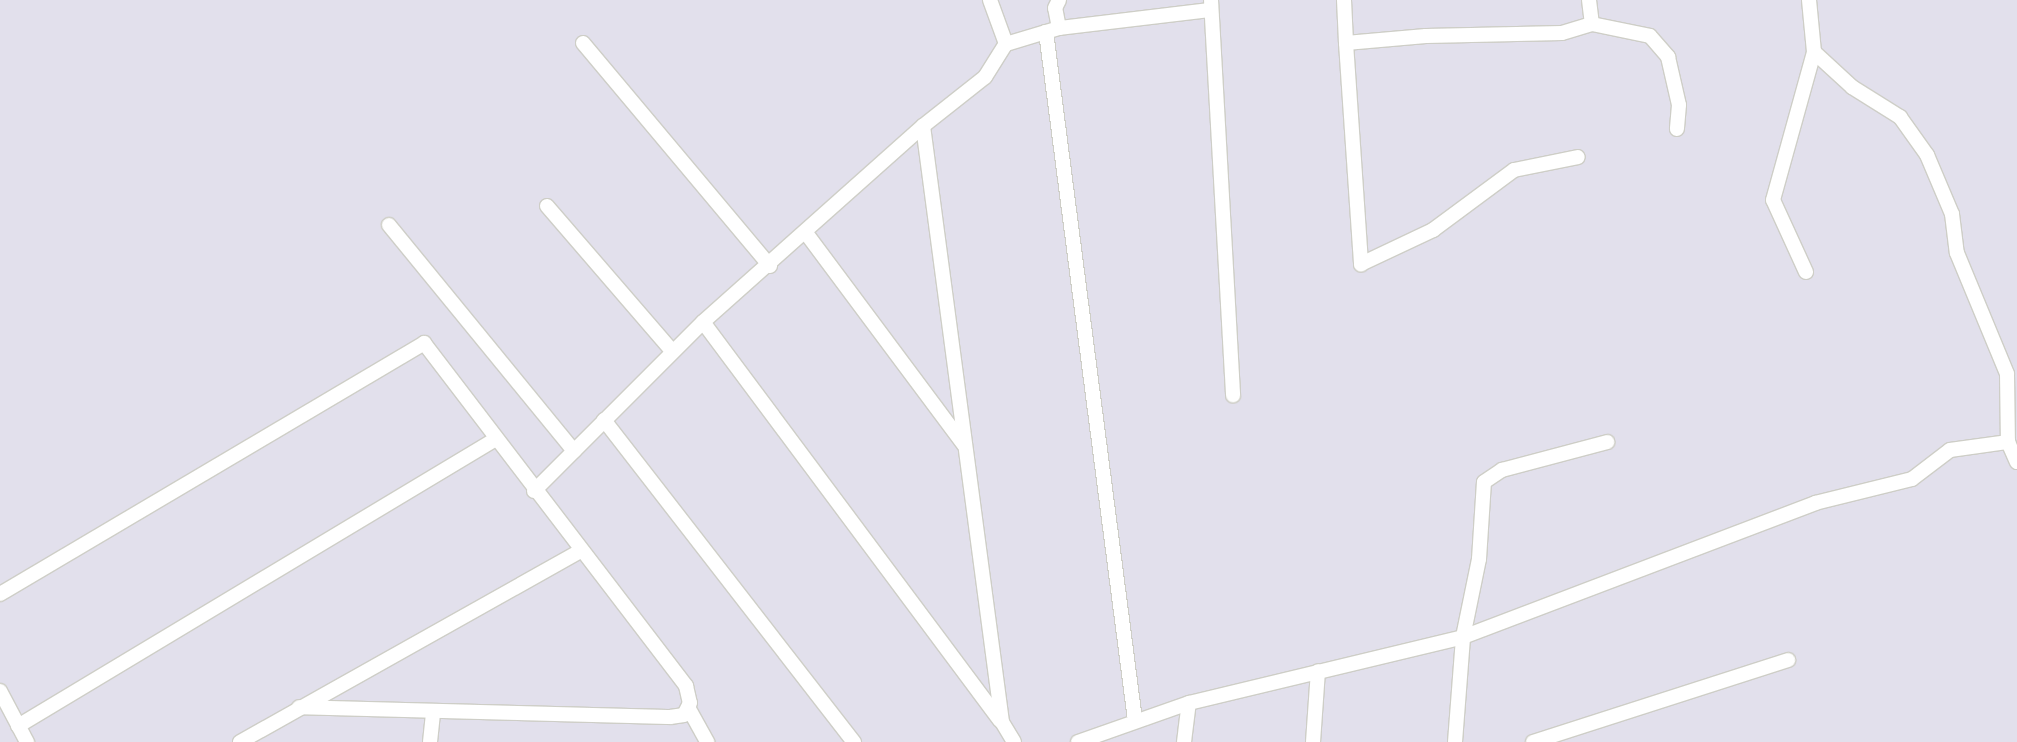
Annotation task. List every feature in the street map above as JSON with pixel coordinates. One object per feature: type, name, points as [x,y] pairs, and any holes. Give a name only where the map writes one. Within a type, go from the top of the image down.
[{"type":"street","points":[[990,0],[1006,44]]},
{"type":"street","points":[[1059,0],[1054,8],[1053,30],[1135,720]]},
{"type":"street","points":[[1344,0],[1361,264],[1433,230],[1514,170],[1578,157]]},
{"type":"street","points":[[1590,0],[1592,24]]},
{"type":"street","points":[[1806,272],[1773,200],[1814,52],[1809,0]]},
{"type":"street","points":[[534,492],[672,351],[703,322],[770,266],[923,126],[985,77],[1006,44],[1053,30],[1210,5],[1233,395]]},
{"type":"street","points":[[1346,43],[1426,36],[1562,34],[1592,24],[1650,36],[1668,57],[1679,105],[1677,130]]},
{"type":"street","points":[[583,43],[770,266]]},
{"type":"street","points":[[1814,52],[1852,87],[1900,117],[1927,155],[1952,214],[1957,253],[2007,374],[2008,442],[2017,462]]},
{"type":"street","points":[[923,126],[1002,722]]},
{"type":"street","points":[[547,206],[672,351]]},
{"type":"street","points":[[390,225],[574,450]]},
{"type":"street","points":[[806,233],[965,446]]},
{"type":"street","points":[[703,322],[1002,722],[1014,742]]},
{"type":"street","points":[[0,594],[424,344],[579,552],[686,686],[689,709],[707,742]]},
{"type":"street","points":[[604,420],[854,742]]},
{"type":"street","points":[[18,726],[494,440]]},
{"type":"street","points":[[1456,742],[1463,638],[1479,559],[1484,482],[1502,470],[1607,442]]},
{"type":"street","points":[[1078,742],[1135,720],[1189,703],[1463,638],[1815,503],[1912,479],[1950,450],[2008,442]]},
{"type":"street","points":[[240,742],[579,552]]},
{"type":"street","points":[[1533,742],[1788,660]]},
{"type":"street","points":[[1313,742],[1318,671]]},
{"type":"street","points":[[0,691],[27,742]]},
{"type":"street","points":[[1184,742],[1189,703]]},
{"type":"street","points":[[299,708],[670,717],[684,715],[689,709]]},
{"type":"street","points":[[430,742],[433,712]]}]
